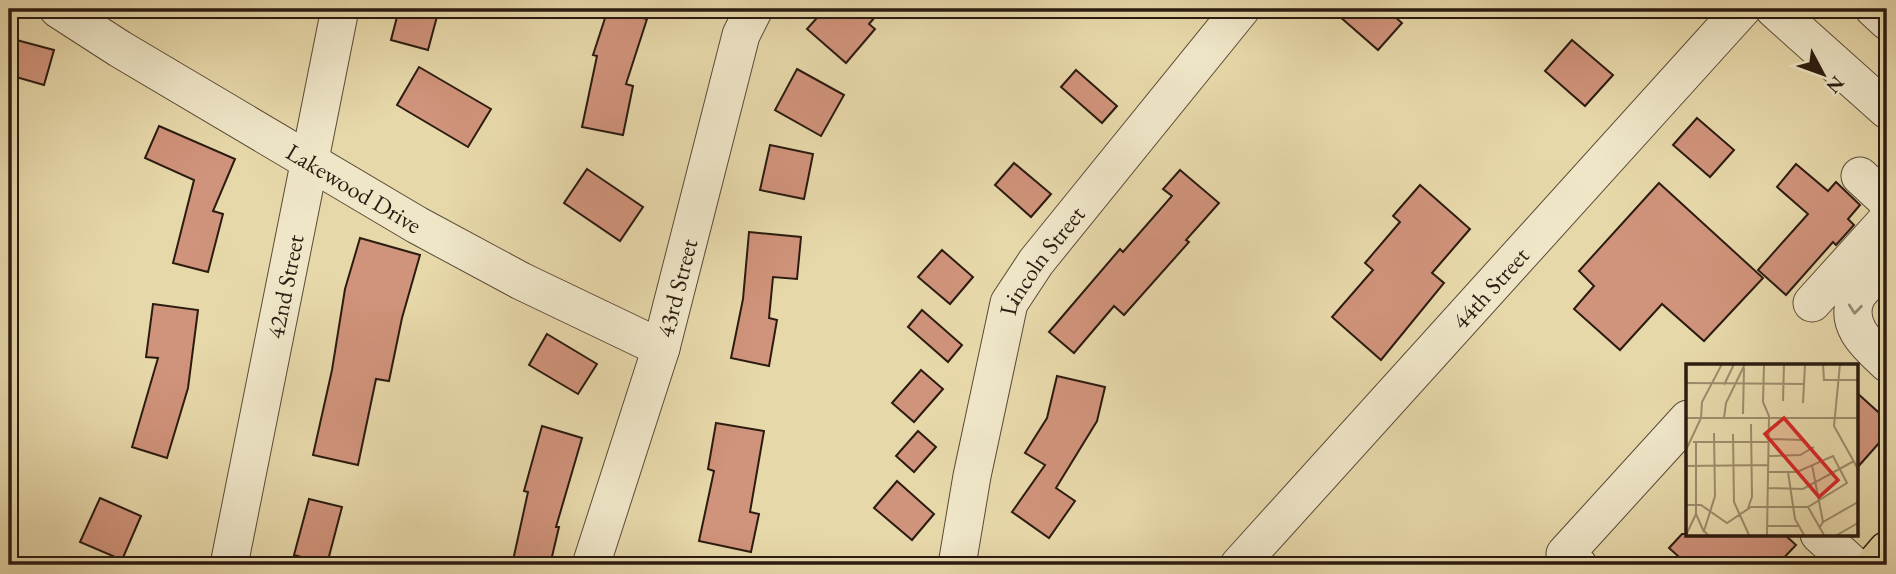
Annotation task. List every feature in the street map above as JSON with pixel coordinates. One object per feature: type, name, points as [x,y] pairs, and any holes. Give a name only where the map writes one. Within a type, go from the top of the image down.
[{"type":"main road","points":[[1875,565],[1887,551]]},
{"type":"street","name":"Lakewood Drive","points":[[58,9],[417,225],[521,281],[661,348]]},
{"type":"street","name":"42nd Street","points":[[229,565],[340,9]]},
{"type":"street","name":"43rd Street","points":[[591,565],[661,348],[741,35],[754,9]]},
{"type":"street","name":"Lincoln Street","points":[[957,565],[975,463],[1009,303],[1037,262],[1241,9]]},
{"type":"street","name":"44th Street","points":[[1239,565],[1742,9]]},
{"type":"street","points":[[1874,9],[1887,21]]},
{"type":"street","points":[[1784,12],[1887,110]]},
{"type":"street","points":[[1860,176],[1887,201]]},
{"type":"street","points":[[1812,303],[1887,220]]},
{"type":"street","points":[[1882,266],[1856,296],[1853,310],[1854,326],[1868,345],[1887,363]]},
{"type":"street","points":[[1578,565],[1565,554],[1686,421]]},
{"type":"street","points":[[1821,536],[1853,565]]},
{"type":"building","points":[[399,9],[439,9],[428,50],[391,40]]},
{"type":"building","points":[[608,9],[647,19],[626,84],[633,86],[623,135],[582,127],[597,56],[593,55]]},
{"type":"building","points":[[825,9],[882,9],[869,24],[875,29],[846,63],[807,29]]},
{"type":"building","points":[[1331,9],[1386,9],[1402,23],[1378,50]]},
{"type":"building","points":[[9,38],[54,50],[44,85],[9,75]]},
{"type":"building","points":[[1572,40],[1613,75],[1585,106],[1545,71]]},
{"type":"building","points":[[419,67],[491,109],[468,147],[397,105]]},
{"type":"building","points":[[797,69],[844,95],[821,136],[775,110]]},
{"type":"building","points":[[1076,70],[1117,106],[1102,123],[1061,87]]},
{"type":"building","points":[[1697,118],[1734,150],[1710,177],[1673,145]]},
{"type":"building","points":[[159,126],[235,159],[213,211],[223,214],[208,272],[173,263],[194,180],[145,158]]},
{"type":"building","points":[[770,145],[813,154],[804,199],[760,190]]},
{"type":"building","points":[[1014,163],[1051,194],[1031,217],[995,185]]},
{"type":"building","points":[[1796,164],[1828,191],[1836,182],[1860,205],[1848,219],[1854,225],[1836,245],[1833,242],[1786,295],[1758,270],[1808,214],[1777,187]]},
{"type":"building","points":[[587,169],[643,207],[620,241],[564,203]]},
{"type":"building","points":[[1180,170],[1219,203],[1186,240],[1189,242],[1124,315],[1114,306],[1074,353],[1049,332],[1120,249],[1123,252],[1172,196],[1163,189]]},
{"type":"building","points":[[1659,183],[1763,278],[1704,341],[1662,304],[1620,350],[1574,309],[1594,286],[1579,271]]},
{"type":"building","points":[[1420,185],[1470,229],[1432,273],[1444,283],[1381,360],[1332,317],[1373,270],[1365,263],[1400,222],[1393,216]]},
{"type":"building","points":[[749,232],[801,237],[797,279],[773,277],[769,318],[777,320],[769,366],[731,358],[743,299]]},
{"type":"building","points":[[360,238],[420,255],[402,318],[389,381],[376,379],[358,465],[313,455],[332,370],[345,289]]},
{"type":"building","points":[[942,250],[973,277],[950,304],[918,277]]},
{"type":"building","points":[[153,304],[198,310],[188,388],[167,458],[132,447],[158,358],[146,357]]},
{"type":"building","points":[[922,310],[962,345],[948,362],[908,327]]},
{"type":"building","points":[[547,334],[597,364],[578,394],[529,365]]},
{"type":"building","points":[[921,370],[943,389],[914,422],[892,403]]},
{"type":"building","points":[[1057,376],[1105,387],[1097,421],[1056,488],[1075,501],[1049,538],[1012,512],[1045,465],[1025,453],[1047,418]]},
{"type":"building","points":[[1857,393],[1887,420],[1887,434],[1857,468]]},
{"type":"building","points":[[716,423],[764,431],[750,512],[759,514],[751,552],[699,541],[714,471],[708,469]]},
{"type":"building","points":[[542,426],[582,438],[556,527],[559,527],[550,565],[512,565],[528,492],[524,491]]},
{"type":"building","points":[[918,431],[936,447],[914,472],[896,456]]},
{"type":"building","points":[[897,481],[934,514],[912,540],[874,508]]},
{"type":"building","points":[[100,498],[141,516],[122,560],[80,542]]},
{"type":"building","points":[[309,499],[342,507],[327,564],[294,555]]},
{"type":"building","points":[[1682,534],[1786,536],[1796,545],[1777,565],[1688,565],[1669,548]]}]
